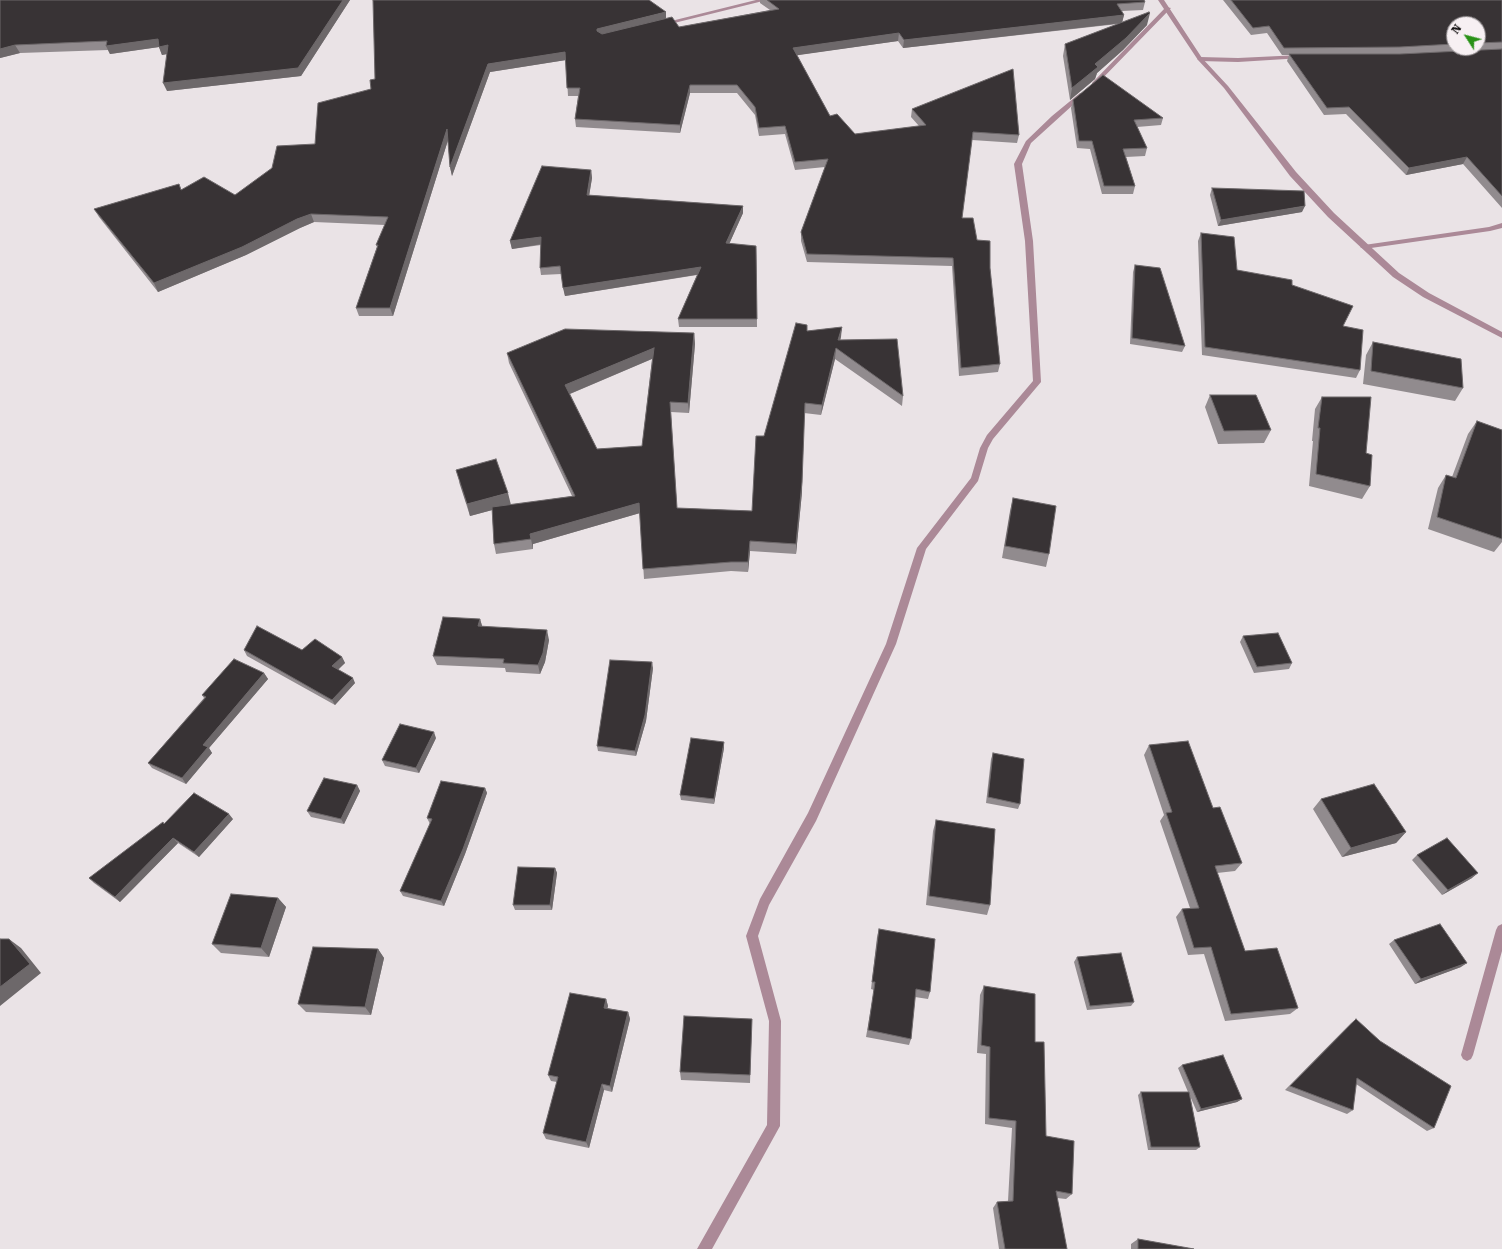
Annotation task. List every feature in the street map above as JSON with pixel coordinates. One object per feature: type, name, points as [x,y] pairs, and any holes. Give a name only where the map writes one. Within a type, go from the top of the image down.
[{"type":"street","points":[[655,26],[764,0]]},
{"type":"street","points":[[1161,0],[1168,8],[1200,59],[1226,87],[1293,174],[1331,215],[1396,275],[1426,295],[1502,336]]},
{"type":"street","points":[[704,1249],[773,1126],[775,1021],[752,936],[764,903],[812,817],[891,644],[922,548],[975,479],[984,448],[990,437],[1037,382],[1029,241],[1018,164],[1028,142],[1054,117],[1096,83],[1168,8]]},
{"type":"street","points":[[1200,59],[1238,60],[1307,57]]},
{"type":"street","points":[[1364,247],[1490,229],[1502,224]]},
{"type":"street","points":[[1467,1055],[1502,930]]},
{"type":"building","points":[[0,0],[343,0],[298,68],[163,83],[168,45],[159,47],[158,39],[106,46],[107,41],[15,45],[0,49]]},
{"type":"building","points":[[373,0],[649,0],[666,12],[597,29],[597,31],[602,34],[672,17],[679,27],[779,9],[767,0],[1144,0],[1145,2],[1117,4],[1124,15],[904,40],[899,33],[793,48],[830,116],[837,114],[855,134],[926,125],[912,109],[1013,69],[1019,135],[973,132],[962,218],[973,218],[977,240],[990,241],[990,268],[1000,364],[961,368],[953,258],[807,254],[801,232],[828,159],[795,162],[785,126],[759,128],[755,107],[737,85],[690,85],[680,125],[575,119],[580,88],[567,88],[565,52],[488,64],[450,167],[447,129],[390,308],[356,308],[378,245],[376,245],[388,217],[311,214],[297,219],[242,247],[154,283],[94,209],[179,184],[181,190],[204,177],[235,195],[272,168],[277,146],[315,144],[318,103],[371,89],[370,80],[375,79]]},
{"type":"building","points":[[1231,0],[1502,0],[1502,42],[1486,43],[1486,16],[1446,16],[1446,44],[1400,47],[1284,48],[1269,26],[1253,28]]},
{"type":"building","points":[[1149,12],[1150,13],[1126,38],[1095,64],[1098,67],[1072,88],[1065,44]]},
{"type":"building","points":[[1502,49],[1502,196],[1467,157],[1409,168],[1349,107],[1327,108],[1289,54],[1400,54],[1446,52],[1446,56],[1486,56],[1486,50]]},
{"type":"building","points":[[1103,75],[1163,118],[1134,120],[1147,148],[1123,149],[1135,186],[1104,186],[1092,141],[1079,141],[1073,100]]},
{"type":"building","points":[[542,166],[591,170],[587,195],[743,206],[726,243],[756,246],[757,319],[678,319],[701,267],[563,288],[560,266],[540,268],[541,237],[510,241]]},
{"type":"building","points":[[1212,188],[1304,191],[1305,206],[1221,220]]},
{"type":"building","points":[[1201,233],[1234,237],[1237,270],[1292,280],[1292,285],[1353,306],[1343,326],[1363,330],[1360,370],[1205,347]]},
{"type":"building","points":[[1135,265],[1160,268],[1185,346],[1132,338]]},
{"type":"building","points":[[796,323],[807,325],[807,331],[842,327],[838,340],[897,339],[903,396],[836,348],[822,405],[805,403],[802,482],[796,544],[750,541],[748,562],[643,569],[639,503],[530,534],[531,539],[494,544],[492,507],[575,496],[507,353],[565,329],[694,333],[688,403],[670,402],[677,508],[752,511],[756,436],[764,436]],"holes":[[[654,348],[642,446],[597,449],[565,385]]]},
{"type":"building","points":[[1373,342],[1461,359],[1463,388],[1371,371]]},
{"type":"building","points":[[1210,395],[1256,395],[1271,430],[1224,431]]},
{"type":"building","points":[[1322,397],[1371,397],[1366,453],[1372,455],[1370,486],[1316,474],[1320,428],[1318,428]]},
{"type":"building","points":[[1477,421],[1502,430],[1502,539],[1437,517],[1446,475],[1456,478]]},
{"type":"building","points":[[496,459],[508,493],[467,504],[456,470]]},
{"type":"building","points":[[1013,498],[1056,506],[1049,554],[1005,546]]},
{"type":"building","points":[[443,617],[480,619],[478,626],[547,630],[543,653],[538,665],[503,663],[504,659],[433,656]]},
{"type":"building","points":[[257,626],[302,650],[315,639],[342,657],[332,666],[353,678],[332,700],[244,650]]},
{"type":"building","points":[[1278,633],[1292,663],[1257,667],[1243,636]]},
{"type":"building","points":[[234,659],[264,673],[203,745],[208,747],[182,778],[148,763],[206,697],[202,695]]},
{"type":"building","points":[[610,660],[652,662],[645,715],[635,751],[597,746]]},
{"type":"building","points":[[400,724],[434,732],[416,768],[382,760]]},
{"type":"building","points":[[691,738],[724,742],[714,799],[680,795]]},
{"type":"building","points":[[1188,741],[1213,808],[1220,807],[1242,863],[1215,866],[1245,951],[1277,948],[1298,1008],[1231,1014],[1211,947],[1194,948],[1182,909],[1199,908],[1166,813],[1172,812],[1149,745]]},
{"type":"building","points":[[993,753],[1024,759],[1020,804],[988,797]]},
{"type":"building","points":[[324,778],[357,785],[341,819],[307,811]]},
{"type":"building","points":[[441,781],[485,788],[463,849],[441,901],[400,891],[432,819],[427,818]]},
{"type":"building","points":[[1374,784],[1406,832],[1351,848],[1321,799]]},
{"type":"building","points":[[194,793],[229,814],[194,852],[173,838],[115,897],[89,878],[163,822],[164,824]]},
{"type":"building","points":[[936,820],[995,829],[990,905],[929,896]]},
{"type":"building","points":[[1447,838],[1478,873],[1448,890],[1417,855]]},
{"type":"building","points":[[518,867],[555,868],[550,905],[513,905]]},
{"type":"building","points":[[231,894],[278,898],[261,948],[212,944]]},
{"type":"building","points":[[1440,924],[1467,963],[1421,979],[1394,940]]},
{"type":"building","points":[[879,929],[935,939],[930,992],[916,989],[911,1039],[868,1030],[875,982],[872,982]]},
{"type":"building","points":[[0,939],[9,939],[30,964],[0,987]]},
{"type":"building","points":[[313,947],[378,949],[365,1007],[298,1004]]},
{"type":"building","points":[[1121,953],[1134,1002],[1090,1006],[1077,957]]},
{"type":"building","points":[[984,986],[1035,994],[1035,1042],[1044,1042],[1046,1136],[1074,1141],[1072,1194],[1056,1191],[1067,1249],[1005,1249],[997,1202],[1013,1201],[1016,1121],[989,1118],[990,1047],[981,1045]]},
{"type":"building","points":[[570,993],[606,999],[604,1008],[628,1012],[610,1086],[602,1084],[586,1142],[543,1133],[558,1077],[548,1075]]},
{"type":"building","points":[[684,1016],[752,1019],[750,1075],[680,1072]]},
{"type":"building","points":[[1356,1019],[1380,1041],[1451,1086],[1434,1128],[1357,1078],[1353,1110],[1290,1086]]},
{"type":"building","points":[[1223,1055],[1242,1099],[1201,1109],[1182,1065]]},
{"type":"building","points":[[1141,1092],[1189,1092],[1200,1147],[1151,1147]]},
{"type":"building","points":[[1138,1239],[1194,1249],[1138,1249]]}]
